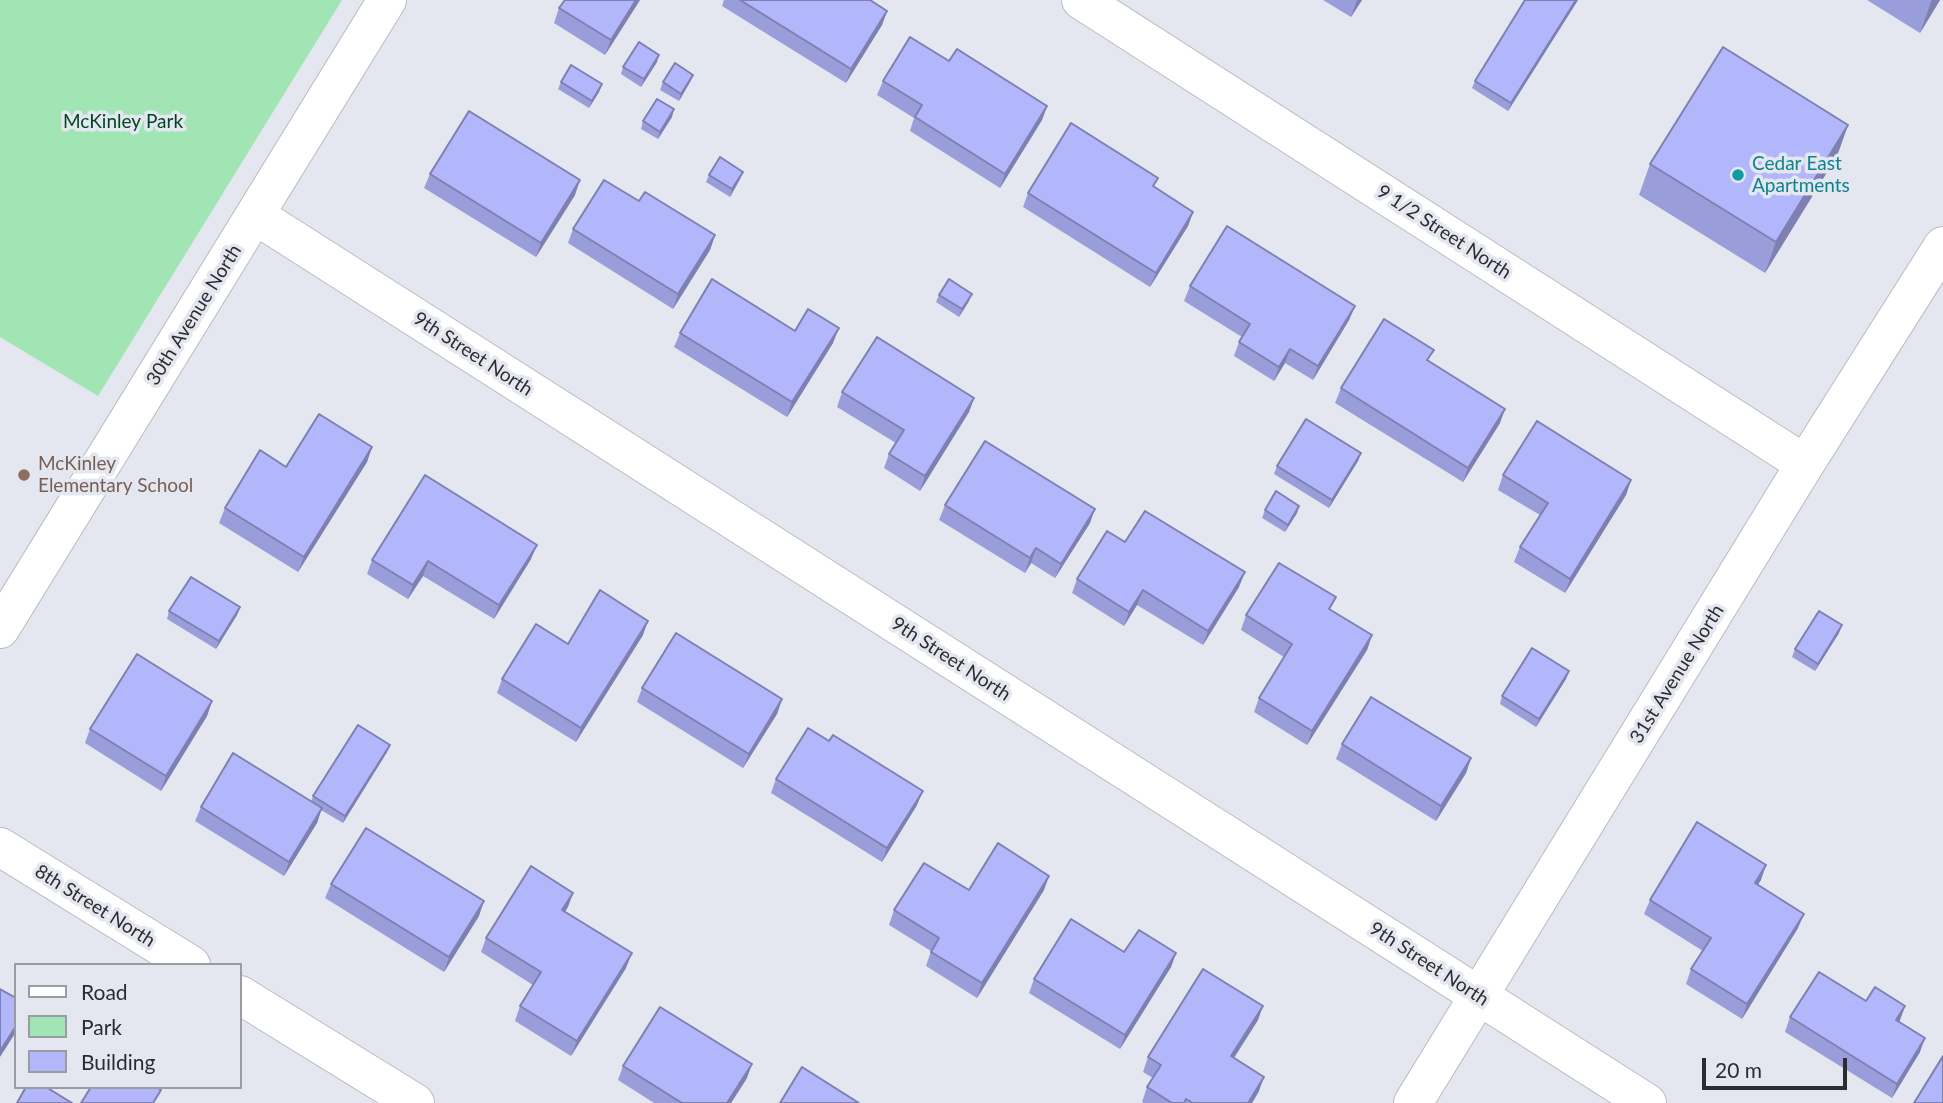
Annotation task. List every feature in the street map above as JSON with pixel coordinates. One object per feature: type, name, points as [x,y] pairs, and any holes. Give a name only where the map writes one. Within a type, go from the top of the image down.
[{"type":"street","name":"30th Avenue North","points":[[0,629],[387,0]]},
{"type":"street","name":"9 1/2 Street North","points":[[1082,0],[1805,464]]},
{"type":"street","name":"9th Street North","points":[[255,215],[1647,1103]]},
{"type":"street","name":"31st Avenue North","points":[[1413,1103],[1805,464],[1943,246]]},
{"type":"street","name":"8th Street North","points":[[0,847],[188,963]]},
{"type":"street","points":[[242,996],[415,1103]]},
{"type":"green space","name":"McKinley Park","points":[[0,0],[342,0],[98,396],[0,337]]},
{"type":"building","points":[[565,0],[636,0],[611,40],[559,8]]},
{"type":"building","points":[[740,0],[870,0],[887,11],[851,69]]},
{"type":"building","points":[[1525,0],[1576,0],[1511,103],[1475,81]]},
{"type":"building","points":[[910,37],[949,61],[957,49],[1047,106],[1005,174],[915,117],[922,105],[883,81]]},
{"type":"building","points":[[639,42],[659,55],[644,79],[623,67]]},
{"type":"building","name":"Cedar East Apartments","points":[[1723,47],[1848,125],[1776,242],[1650,164]]},
{"type":"building","points":[[675,63],[693,75],[681,94],[663,82]]},
{"type":"building","points":[[571,65],[602,84],[592,101],[561,82]]},
{"type":"building","points":[[657,99],[674,109],[660,132],[643,121]]},
{"type":"building","points":[[469,111],[580,180],[541,243],[430,174]]},
{"type":"building","points":[[1071,123],[1158,178],[1153,186],[1193,212],[1156,273],[1028,193]]},
{"type":"building","points":[[720,157],[743,172],[732,189],[709,175]]},
{"type":"building","points":[[604,180],[639,201],[645,192],[715,235],[678,294],[573,229]]},
{"type":"building","points":[[1227,226],[1355,306],[1318,366],[1290,349],[1279,367],[1239,342],[1250,324],[1190,286]]},
{"type":"building","points":[[712,279],[795,331],[808,309],[839,328],[792,402],[680,333]]},
{"type":"building","points":[[949,279],[972,294],[962,309],[939,295]]},
{"type":"building","points":[[1384,319],[1434,350],[1427,360],[1505,409],[1468,468],[1341,388]]},
{"type":"building","points":[[877,337],[974,398],[925,476],[889,454],[904,430],[842,392]]},
{"type":"building","points":[[319,414],[372,447],[304,557],[225,508],[260,450],[286,467]]},
{"type":"building","points":[[1306,419],[1361,453],[1332,500],[1277,466]]},
{"type":"building","points":[[1537,421],[1631,480],[1570,579],[1520,547],[1548,503],[1503,475]]},
{"type":"building","points":[[985,441],[1095,509],[1061,564],[1036,548],[1030,558],[945,505]]},
{"type":"building","points":[[425,475],[537,545],[499,605],[428,561],[413,585],[372,560]]},
{"type":"building","points":[[1276,491],[1299,506],[1288,525],[1265,510]]},
{"type":"building","points":[[1145,511],[1245,572],[1208,631],[1143,590],[1129,612],[1077,579],[1107,531],[1125,542]]},
{"type":"building","points":[[1279,563],[1336,597],[1329,609],[1372,635],[1312,731],[1259,698],[1292,644],[1246,615]]},
{"type":"building","points":[[191,577],[240,607],[219,641],[169,611]]},
{"type":"building","points":[[600,590],[648,621],[581,728],[502,679],[536,624],[568,644]]},
{"type":"building","points":[[1819,611],[1842,625],[1818,664],[1795,649]]},
{"type":"building","points":[[676,633],[782,699],[749,754],[642,688]]},
{"type":"building","points":[[1532,648],[1569,671],[1539,719],[1502,696]]},
{"type":"building","points":[[137,654],[212,701],[166,776],[90,729]]},
{"type":"building","points":[[1371,697],[1471,758],[1441,806],[1342,744]]},
{"type":"building","points":[[358,725],[390,745],[345,816],[313,796]]},
{"type":"building","points":[[808,728],[829,741],[833,735],[923,791],[887,848],[776,779]]},
{"type":"building","points":[[233,753],[322,808],[289,862],[201,807]]},
{"type":"building","points":[[1697,822],[1766,865],[1755,883],[1804,914],[1747,1004],[1691,969],[1711,938],[1650,900]]},
{"type":"building","points":[[366,828],[484,901],[449,957],[331,884]]},
{"type":"building","points":[[998,843],[1049,876],[982,983],[931,952],[939,938],[894,910],[924,863],[969,890]]},
{"type":"building","points":[[531,866],[573,893],[562,910],[632,953],[577,1041],[520,1006],[541,972],[486,938]]},
{"type":"building","points":[[1071,919],[1124,952],[1139,930],[1176,953],[1125,1035],[1034,979]]},
{"type":"building","points":[[1203,969],[1263,1006],[1231,1056],[1264,1077],[1248,1103],[1193,1103],[1186,1099],[1184,1103],[1172,1103],[1147,1087],[1161,1065],[1148,1057]]},
{"type":"building","points":[[1819,972],[1866,1001],[1875,987],[1905,1006],[1896,1020],[1925,1038],[1897,1084],[1790,1017]]},
{"type":"building","points":[[0,989],[14,997],[14,1029],[0,1051]]},
{"type":"building","points":[[660,1007],[752,1064],[727,1103],[682,1103],[623,1066]]},
{"type":"building","points":[[1943,1056],[1943,1103],[1914,1103]]},
{"type":"building","points":[[802,1067],[859,1103],[780,1103]]},
{"type":"building","points":[[25,1089],[49,1089],[72,1103],[17,1103]]},
{"type":"building","points":[[90,1089],[161,1090],[153,1103],[81,1103]]},
{"type":"place","name":"Cedar East Apartments","points":[[1738,175]]},
{"type":"place","name":"McKinley Elementary School","points":[[24,475]]}]
